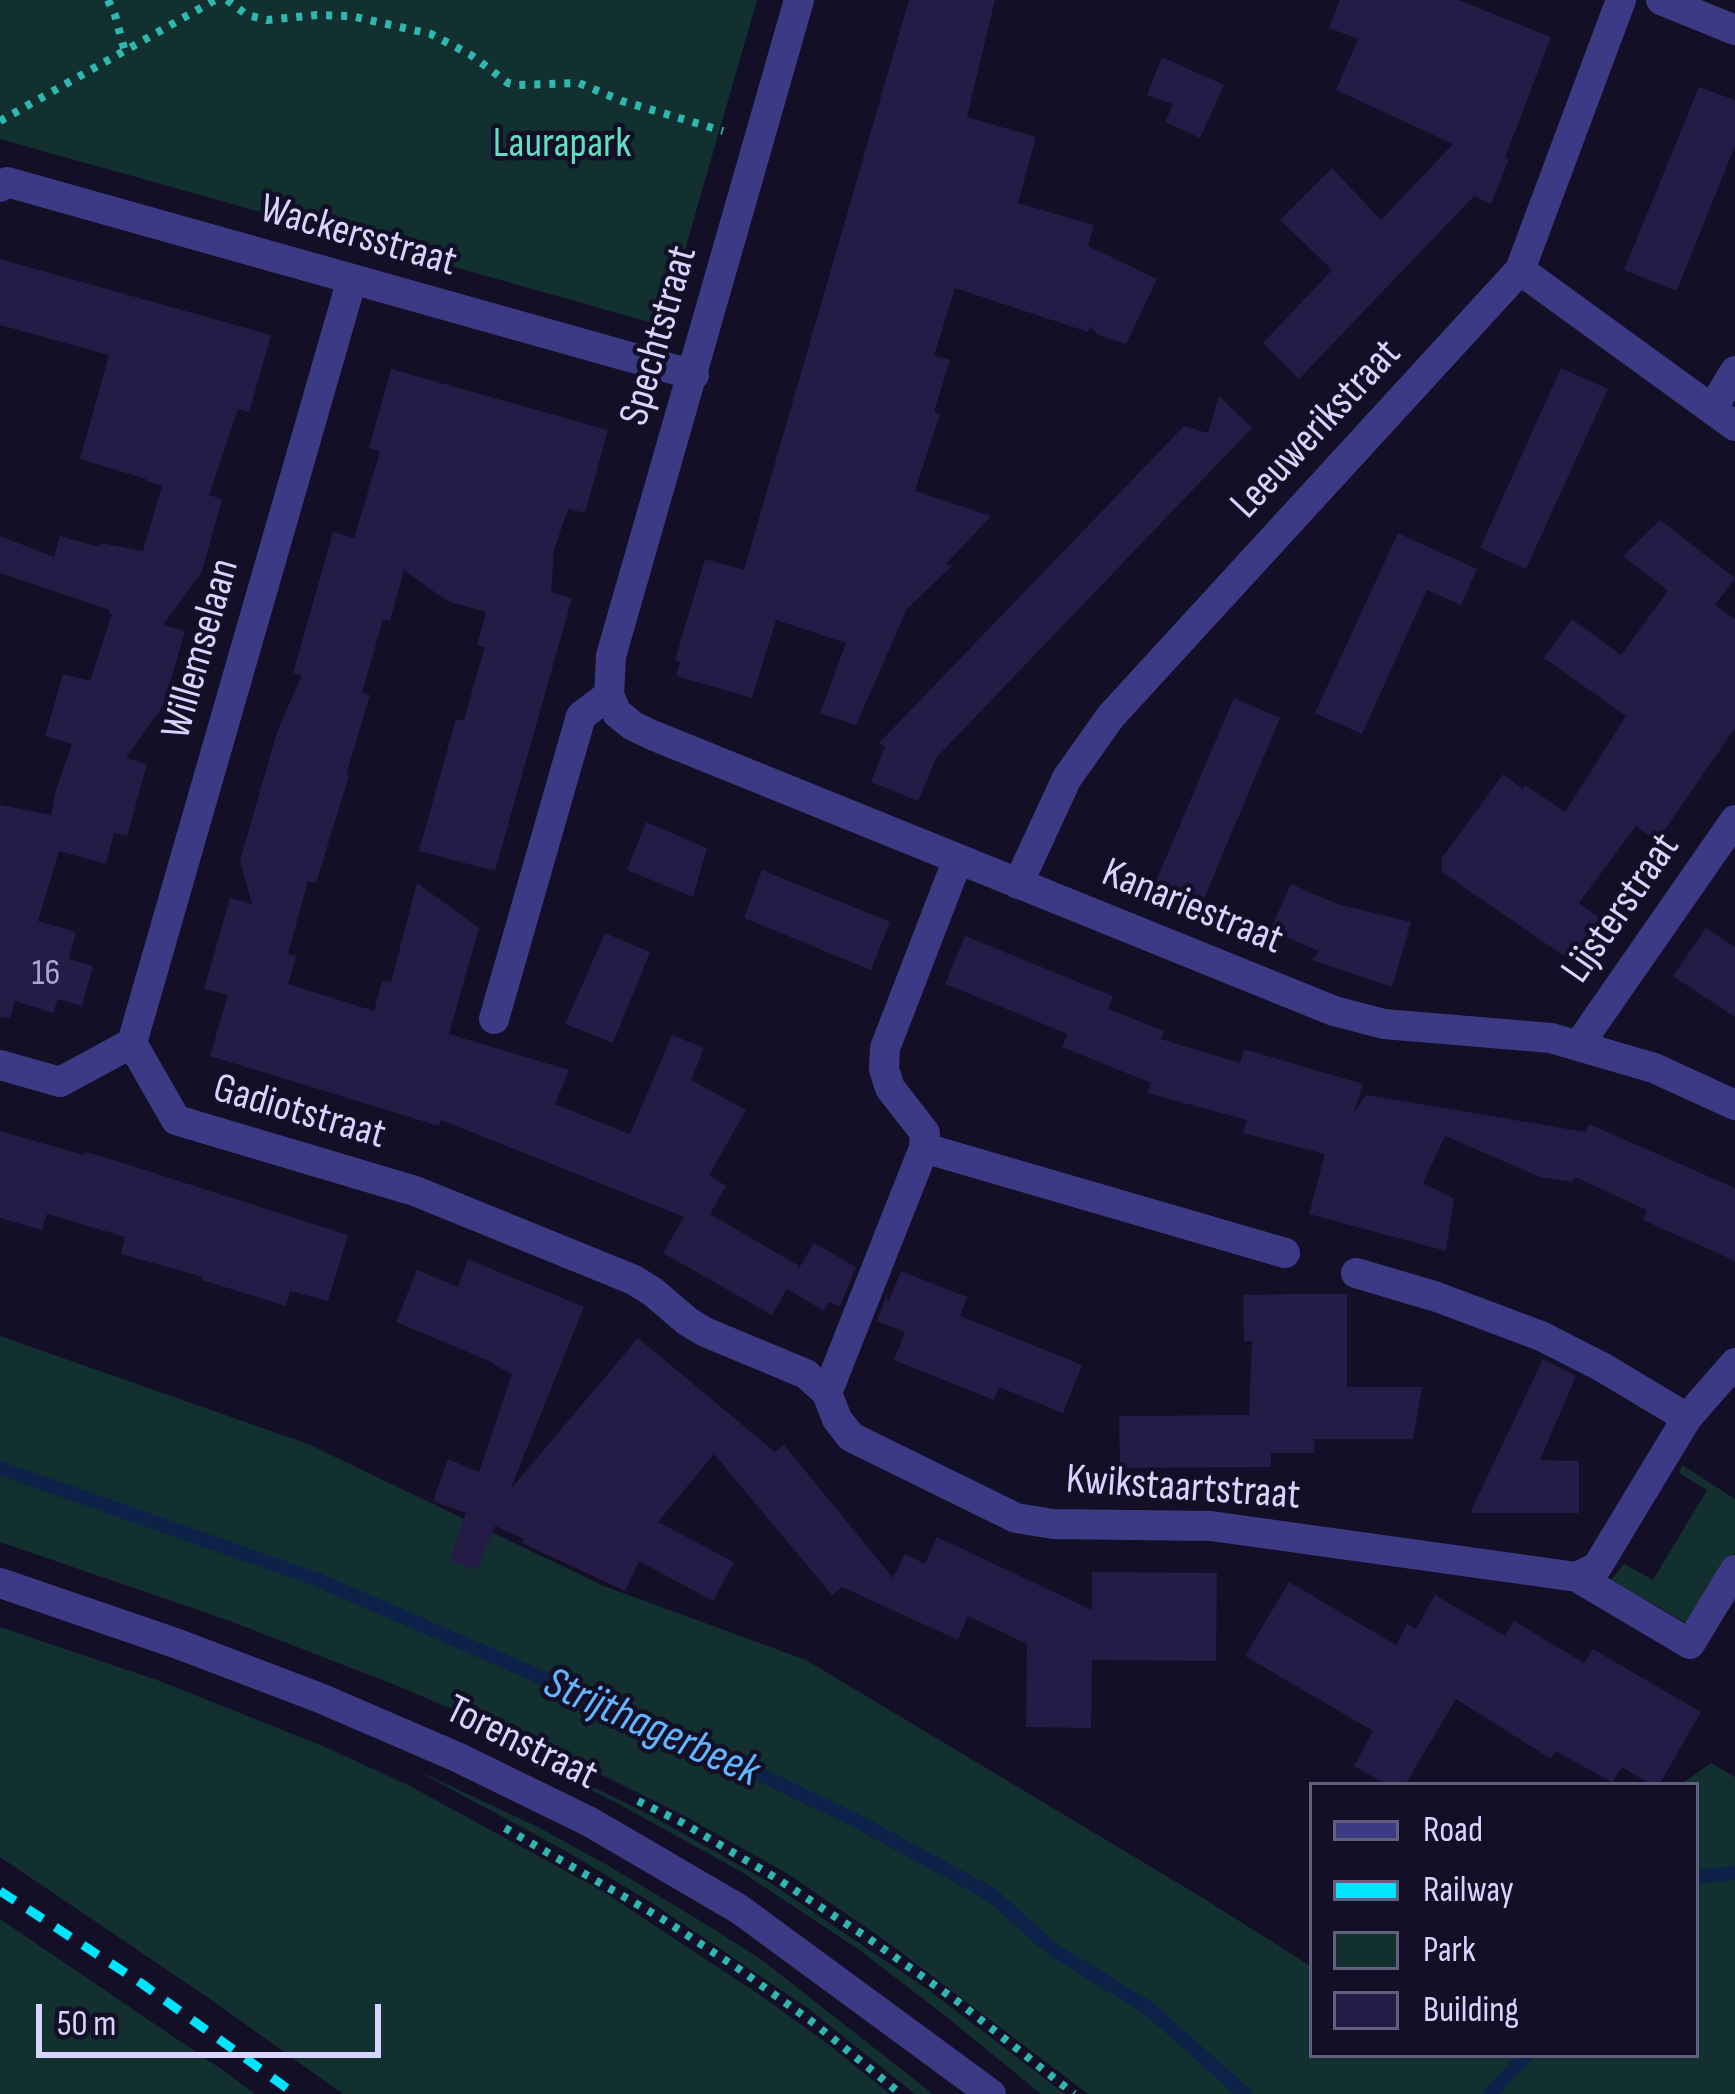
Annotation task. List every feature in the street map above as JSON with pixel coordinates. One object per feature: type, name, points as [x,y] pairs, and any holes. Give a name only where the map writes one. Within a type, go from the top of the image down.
[{"type":"street","name":"Spechtstraat","points":[[609,695],[611,656],[799,0]]},
{"type":"street","name":"Leeuwerikstraat","points":[[1018,884],[1067,778],[1111,716],[1520,270],[1621,0]]},
{"type":"street","points":[[1661,0],[1735,30]]},
{"type":"street","name":"Wackersstraat","points":[[0,187],[7,182],[694,375]]},
{"type":"street","points":[[1520,270],[1723,418],[1735,371]]},
{"type":"street","name":"Willemselaan","points":[[132,1042],[352,279]]},
{"type":"street","points":[[494,1019],[581,716],[609,695]]},
{"type":"street","name":"Kanariestraat","points":[[609,695],[617,713],[633,726],[1361,1020],[1551,1038],[1654,1069],[1735,1105]]},
{"type":"street","name":"Lijsterstraat","points":[[1578,1046],[1735,820]]},
{"type":"street","points":[[827,1393],[924,1148],[925,1133],[890,1088],[885,1048],[958,859]]},
{"type":"street","points":[[0,1065],[60,1082],[132,1042]]},
{"type":"street","name":"Gadiotstraat","points":[[132,1042],[176,1120],[416,1191]]},
{"type":"street","points":[[924,1148],[1285,1253]]},
{"type":"street","name":"Kwikstaartstraat","points":[[416,1191],[634,1280],[705,1332],[806,1374],[827,1393],[850,1437],[1016,1518],[1053,1524],[1211,1526],[1577,1577],[1690,1644],[1735,1570]]},
{"type":"street","points":[[1356,1273],[1540,1336],[1687,1418]]},
{"type":"street","points":[[1577,1577],[1597,1567],[1687,1418],[1735,1363]]},
{"type":"street","name":"Torenstraat","points":[[0,1583],[178,1643],[320,1698],[573,1814],[740,1909],[881,2011],[969,2083],[991,2094]]},
{"type":"path","points":[[107,0],[125,52]]},
{"type":"path","points":[[0,121],[215,0]]},
{"type":"path","points":[[227,0],[256,18],[351,16],[431,34],[471,55],[508,83],[579,83],[622,101],[759,141]]},
{"type":"path","name":"Torenstraat","points":[[490,1820],[661,1918],[739,1969],[901,2094]]},
{"type":"green space","name":"Laurapark","points":[[0,0],[757,0],[663,326],[380,246],[377,233],[359,228],[350,237],[0,139]]},
{"type":"green space","points":[[0,1336],[308,1444],[604,1586],[806,1660],[1309,1965],[1309,2058],[1699,2058],[1699,1782],[1684,1782],[1711,1763],[1735,1777],[1735,2094],[1088,2094],[886,1941],[788,1874],[679,1813],[570,1759],[400,1687],[230,1621],[0,1542]]},
{"type":"green space","points":[[1682,1465],[1735,1499],[1735,1552],[1690,1625],[1611,1580],[1624,1564],[1653,1580],[1707,1490],[1679,1473]]},
{"type":"green space","points":[[0,1627],[157,1680],[410,1786],[604,1892],[763,1997],[890,2094],[343,2094],[0,1857]]},
{"type":"green space","points":[[511,1750],[654,1817],[769,1882],[930,1991],[1065,2094],[1041,2094],[858,1949],[740,1871]]},
{"type":"green space","points":[[414,1769],[538,1827],[717,1931],[762,1960],[933,2094],[915,2094],[809,2009],[655,1905]]},
{"type":"green space","points":[[0,1919],[224,2071],[255,2094],[0,2094]]},
{"type":"building","points":[[909,0],[995,0],[967,117],[1036,137],[1018,203],[1094,225],[1088,246],[1157,279],[1126,344],[1098,335],[1090,326],[1088,332],[955,288],[934,356],[950,360],[934,412],[940,414],[915,491],[991,516],[946,564],[952,566],[907,609],[856,725],[820,713],[846,643],[776,620],[752,698],[676,676],[680,662],[675,660],[705,559],[744,570]]},
{"type":"building","points":[[1340,0],[1459,0],[1551,37],[1491,204],[1474,196],[1299,379],[1263,343],[1332,270],[1280,220],[1332,168],[1381,220],[1453,144],[1336,90],[1358,39],[1329,28]]},
{"type":"building","points":[[1162,57],[1224,85],[1200,138],[1165,122],[1173,104],[1147,95]]},
{"type":"building","points":[[1699,87],[1735,100],[1735,146],[1677,290],[1624,270]]},
{"type":"building","points":[[0,259],[271,335],[249,412],[238,409],[209,495],[222,499],[202,572],[163,625],[185,631],[164,704],[126,758],[147,764],[127,836],[114,833],[106,864],[59,851],[38,921],[76,932],[69,959],[93,966],[82,1006],[58,999],[53,1013],[15,1001],[10,1018],[0,1017],[0,805],[51,815],[72,744],[45,736],[63,674],[90,681],[112,614],[0,573],[0,536],[54,557],[60,536],[99,547],[101,543],[143,551],[162,486],[80,459],[109,355],[0,325]]},
{"type":"building","points":[[1561,368],[1608,389],[1526,569],[1480,548]]},
{"type":"building","points":[[391,369],[608,430],[585,513],[568,509],[554,550],[551,592],[572,598],[495,871],[419,851],[456,719],[464,721],[485,647],[477,645],[486,612],[447,601],[404,570],[390,621],[383,619],[362,693],[370,695],[316,883],[308,881],[288,954],[296,956],[288,984],[374,1011],[382,981],[391,982],[417,883],[479,928],[449,1034],[569,1070],[555,1104],[630,1134],[672,1035],[704,1048],[691,1080],[746,1110],[709,1175],[726,1186],[710,1214],[799,1266],[795,1275],[814,1243],[856,1267],[840,1306],[829,1302],[824,1311],[787,1289],[772,1315],[663,1253],[684,1217],[441,1120],[439,1126],[210,1056],[228,995],[204,989],[230,898],[252,904],[240,861],[277,732],[302,675],[293,673],[333,532],[354,538],[380,452],[369,448]]},
{"type":"building","points":[[1219,396],[1252,428],[936,758],[918,801],[871,782],[885,747],[879,743],[1184,426],[1208,433]]},
{"type":"building","points":[[1660,520],[1735,578],[1715,605],[1735,619],[1735,728],[1657,841],[1636,826],[1579,903],[1604,921],[1574,963],[1442,872],[1442,858],[1503,774],[1565,812],[1626,716],[1544,658],[1572,619],[1621,655],[1668,591],[1623,556]]},
{"type":"building","points":[[1398,533],[1477,569],[1461,605],[1427,590],[1362,734],[1315,713]]},
{"type":"building","points":[[1234,698],[1280,718],[1203,901],[1156,881]]},
{"type":"building","points":[[646,822],[707,848],[693,897],[627,870]]},
{"type":"building","points":[[762,870],[890,922],[871,970],[744,918]]},
{"type":"building","points":[[1291,884],[1337,904],[1411,922],[1392,987],[1312,960],[1319,951],[1270,930]]},
{"type":"building","points":[[1706,928],[1735,947],[1735,1017],[1673,976]]},
{"type":"building","points":[[605,933],[650,952],[613,1043],[565,1024]]},
{"type":"building","points":[[965,936],[1113,996],[1108,1009],[1164,1031],[1161,1039],[1240,1063],[1244,1049],[1363,1084],[1354,1112],[1366,1095],[1586,1132],[1589,1124],[1735,1188],[1735,1261],[1643,1220],[1647,1210],[1575,1177],[1572,1182],[1540,1177],[1445,1136],[1423,1183],[1454,1199],[1446,1251],[1309,1214],[1325,1154],[1243,1133],[1247,1120],[1147,1093],[1151,1083],[1062,1047],[1068,1034],[945,984]]},
{"type":"building","points":[[0,1131],[107,1158],[348,1235],[328,1301],[290,1291],[286,1306],[202,1280],[121,1254],[125,1237],[47,1214],[42,1230],[0,1218]]},
{"type":"building","points":[[468,1259],[584,1307],[510,1490],[638,1338],[775,1452],[784,1445],[893,1578],[905,1554],[925,1564],[937,1537],[1092,1610],[1092,1572],[1217,1573],[1216,1661],[1092,1660],[1091,1728],[1026,1727],[1027,1644],[968,1616],[958,1640],[842,1587],[832,1595],[714,1454],[658,1522],[734,1562],[713,1601],[639,1561],[625,1591],[495,1526],[477,1570],[450,1560],[466,1513],[433,1501],[448,1459],[479,1472],[512,1374],[396,1322],[417,1270],[458,1287]]},
{"type":"building","points":[[901,1271],[967,1297],[960,1316],[1082,1365],[1063,1413],[999,1387],[994,1400],[894,1360],[905,1332],[877,1321]]},
{"type":"building","points":[[1347,1294],[1347,1387],[1422,1387],[1413,1439],[1314,1439],[1315,1453],[1271,1453],[1271,1467],[1120,1468],[1119,1416],[1249,1415],[1252,1341],[1244,1341],[1243,1295]]},
{"type":"building","points":[[1543,1359],[1576,1376],[1540,1460],[1579,1461],[1579,1513],[1470,1513]]},
{"type":"building","points":[[1289,1582],[1396,1645],[1407,1624],[1416,1629],[1435,1595],[1505,1636],[1514,1621],[1584,1663],[1593,1649],[1701,1712],[1661,1782],[1647,1782],[1622,1767],[1612,1782],[1555,1751],[1551,1759],[1456,1699],[1407,1782],[1382,1782],[1354,1766],[1373,1731],[1245,1656]]},
{"type":"waterway","name":"Strijthagerbeek","points":[[0,1468],[318,1580],[706,1749],[857,1821],[992,1895],[1052,1949],[1148,2008],[1245,2094]]},
{"type":"waterway","name":"Strijthagerbeek","points":[[1699,1877],[1735,1873]]},
{"type":"waterway","name":"Strijthagerbeek","points":[[1490,2094],[1524,2058]]},
{"type":"railway","points":[[0,1891],[141,1983],[295,2094]]}]
